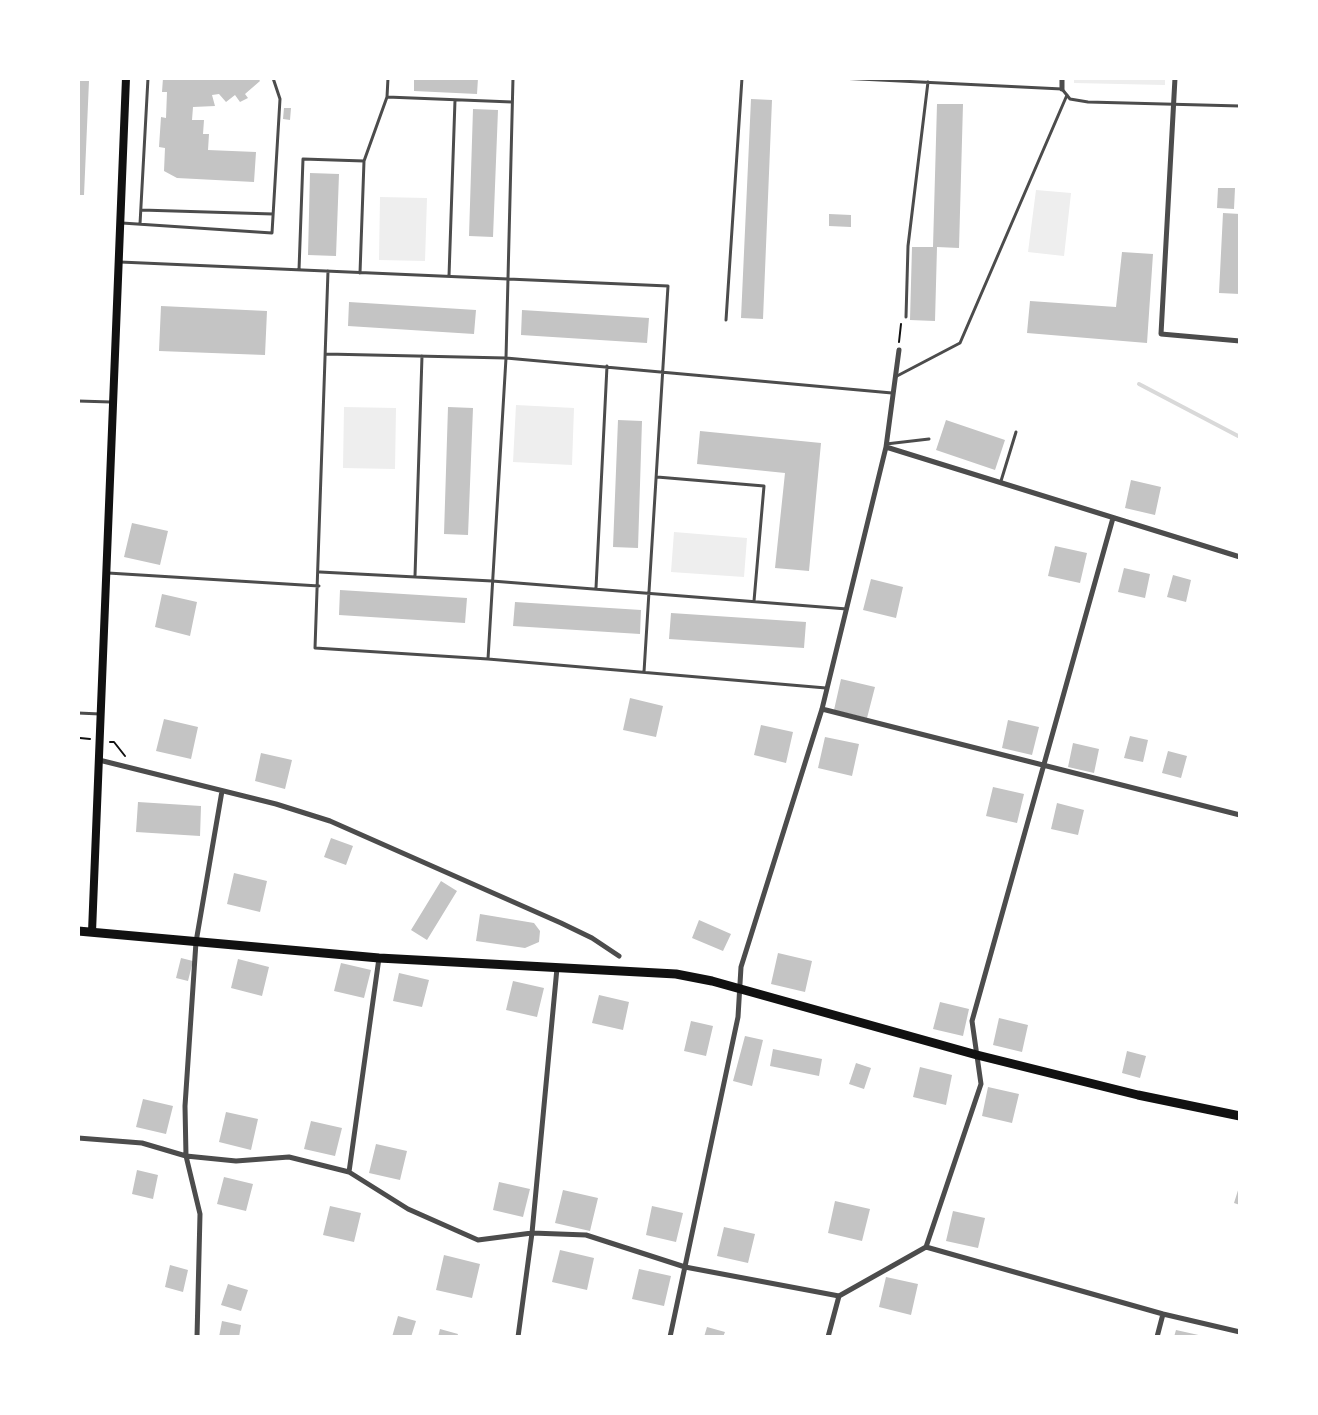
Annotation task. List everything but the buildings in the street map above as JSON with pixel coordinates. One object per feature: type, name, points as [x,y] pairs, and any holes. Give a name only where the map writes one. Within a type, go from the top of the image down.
[{"type":"main road","points":[[92,932],[126,78]]},
{"type":"main road","points":[[78,931],[379,958],[676,974],[977,1055],[1138,1095],[1240,1116]]},
{"type":"street","points":[[1062,78],[1062,89]]},
{"type":"street","points":[[1175,78],[1161,334],[1240,340]]},
{"type":"street","points":[[670,1337],[738,1017],[741,967],[822,709],[886,445],[899,350]]},
{"type":"street","points":[[886,445],[1000,483],[1240,557]]},
{"type":"street","points":[[78,1138],[142,1143],[186,1156],[236,1161],[289,1157],[349,1172],[408,1209],[478,1240],[532,1233],[586,1235],[685,1267],[839,1296],[926,1247],[981,1084],[972,1022],[1113,518]]},
{"type":"street","points":[[822,709],[1240,815]]},
{"type":"street","points":[[99,760],[330,821],[572,928],[619,956]]},
{"type":"street","points":[[197,1337],[200,1214],[186,1156],[185,1106],[196,942],[222,791]]},
{"type":"street","points":[[349,1172],[379,958]]},
{"type":"street","points":[[518,1337],[532,1233],[557,966]]},
{"type":"street","points":[[926,1247],[1163,1314],[1240,1332]]},
{"type":"street","points":[[828,1337],[839,1296]]},
{"type":"street","points":[[1157,1337],[1163,1314]]},
{"type":"lane","points":[[140,224],[148,78]]},
{"type":"lane","points":[[120,223],[272,233],[280,99],[273,78]]},
{"type":"lane","points":[[360,273],[364,161],[387,97],[388,78]]},
{"type":"lane","points":[[488,659],[506,358],[513,78]]},
{"type":"lane","points":[[726,320],[742,78]]},
{"type":"lane","points":[[839,78],[1062,89],[1070,99],[1088,102],[1240,106]]},
{"type":"lane","points":[[906,317],[908,246],[928,82]]},
{"type":"lane","points":[[895,377],[960,343],[1067,95]]},
{"type":"lane","points":[[387,97],[512,102]]},
{"type":"lane","points":[[449,276],[455,100]]},
{"type":"lane","points":[[299,270],[303,159],[364,161]]},
{"type":"lane","points":[[141,210],[273,214]]},
{"type":"lane","points":[[118,261],[668,286],[644,672]]},
{"type":"lane","points":[[328,271],[320,572],[315,648],[488,659],[827,688]]},
{"type":"lane","points":[[326,354],[506,358],[893,393]]},
{"type":"lane","points":[[415,576],[422,357]]},
{"type":"lane","points":[[596,588],[607,366]]},
{"type":"lane","points":[[78,401],[113,402]]},
{"type":"lane","points":[[1000,483],[1016,432]]},
{"type":"lane","points":[[886,445],[928,439]]},
{"type":"lane","points":[[656,477],[764,486],[754,601]]},
{"type":"lane","points":[[320,572],[596,588],[847,609]]},
{"type":"lane","points":[[106,573],[319,586]]},
{"type":"lane","points":[[78,713],[101,714]]},
{"type":"path","points":[[899,350],[901,322],[906,317]]},
{"type":"shaded area","points":[[1074,78],[1165,78],[1165,85],[1074,83]]},
{"type":"shaded area","points":[[1036,190],[1071,193],[1064,256],[1028,252]]},
{"type":"shaded area","points":[[380,197],[427,198],[425,261],[379,260]]},
{"type":"shaded area","points":[[516,405],[574,408],[572,465],[513,462]]},
{"type":"shaded area","points":[[344,407],[396,408],[395,469],[343,468]]},
{"type":"shaded area","points":[[674,532],[747,538],[744,577],[671,572]]},
{"type":"waterway","points":[[1139,384],[1240,437]]}]
